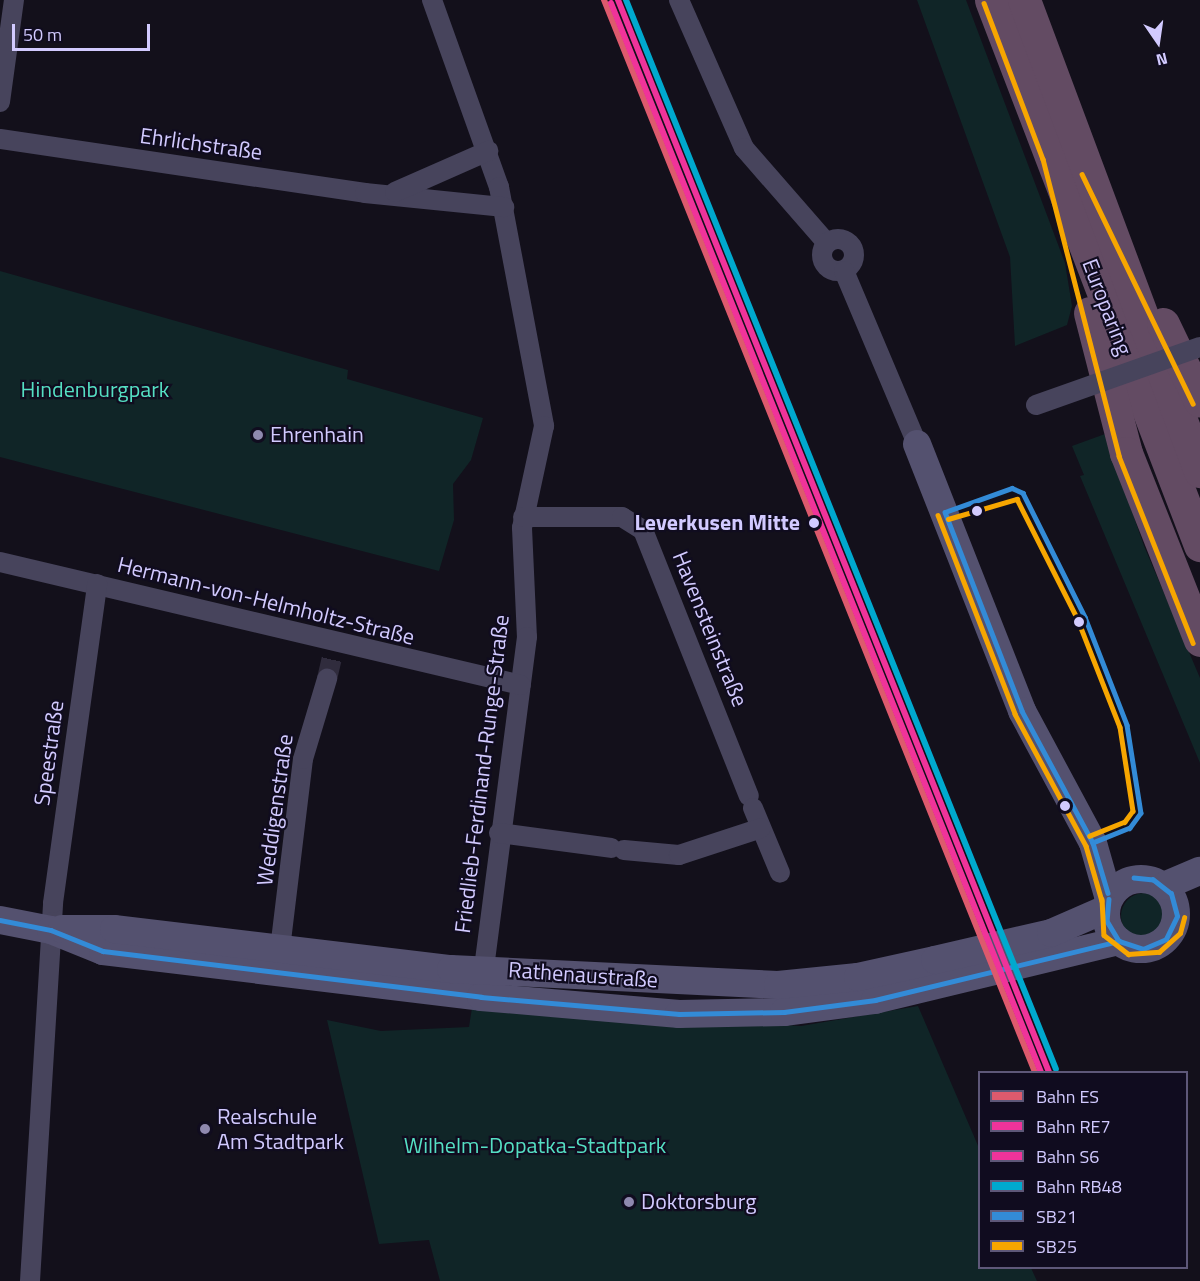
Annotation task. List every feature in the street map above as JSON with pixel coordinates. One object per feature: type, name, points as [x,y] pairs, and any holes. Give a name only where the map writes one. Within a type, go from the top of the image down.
[{"type":"highway","name":"Europaring","points":[[991,0],[1200,545]]},
{"type":"highway","name":"Europaring","points":[[1024,0],[1200,471]]},
{"type":"highway","points":[[1050,157],[1126,453],[1200,640]]},
{"type":"highway","points":[[1104,212],[1200,401]]},
{"type":"main road","points":[[917,444],[1022,711],[1093,843],[1119,941],[1143,949],[1155,946],[1174,929],[1188,910],[1164,886],[1134,878],[1093,843]]},
{"type":"main road","points":[[1164,886],[1200,871]]},
{"type":"main road","points":[[1108,904],[1134,878]]},
{"type":"main road","name":"Rathenaustraße","points":[[51,930],[107,928],[451,969],[482,967],[778,985],[858,977],[1051,933],[1108,904]]},
{"type":"main road","name":"Rathenaustraße","points":[[0,920],[51,930],[103,951],[481,997],[680,1014],[784,1012],[885,998],[1119,941]]},
{"type":"street","points":[[0,102],[14,0]]},
{"type":"street","name":"Friedlieb-Ferdinand-Runge-Straße","points":[[432,0],[488,151],[504,207],[544,426],[524,517],[528,620],[482,967],[481,997]]},
{"type":"street","points":[[679,0],[744,148],[767,181],[827,243],[839,239],[851,244],[853,262],[844,271],[917,444]]},
{"type":"street","name":"Ehrlichstraße","points":[[0,139],[365,192],[394,192],[424,200],[504,207]]},
{"type":"street","name":"Ehrlichstraße","points":[[394,192],[488,151]]},
{"type":"street","points":[[1036,405],[1200,347]]},
{"type":"street","name":"Havensteinstraße","points":[[524,517],[622,517],[643,530],[780,873]]},
{"type":"street","name":"Hermann-von-Helmholtz-Straße","points":[[0,562],[97,584],[334,647],[521,685]]},
{"type":"street","name":"Speestraße","points":[[30,1281],[51,930],[97,584]]},
{"type":"street","name":"Weddigenstraße","points":[[280,949],[303,759],[327,679]]},
{"type":"street","points":[[499,833],[679,855],[761,828]]},
{"type":"green space","points":[[917,0],[966,0],[1065,263],[1072,306],[1067,325],[1015,346],[1010,257]]},
{"type":"green space","name":"Hindenburgpark","points":[[0,271],[348,370],[347,379],[483,418],[471,460],[453,484],[454,520],[439,571],[0,457]]},
{"type":"green space","points":[[1105,434],[1144,546],[1200,678],[1200,763],[1080,476],[1084,475],[1072,446]]},
{"type":"green space","points":[[1144,893],[1160,900],[1167,916],[1160,932],[1144,939],[1128,932],[1121,916],[1128,900]]},
{"type":"green space","name":"Wilhelm-Dopatka-Stadtpark","points":[[918,1006],[978,1146],[978,1269],[1031,1269],[1037,1281],[440,1281],[429,1240],[379,1244],[327,1020],[381,1031],[469,1027],[472,1008],[801,1026]]},
{"type":"tunnel","points":[[327,679],[333,653]]},
{"type":"rail line","name":"ES","points":[[604,0],[1035,1071]]},
{"type":"rail line","name":"RE7","points":[[618,0],[1049,1071]]},
{"type":"rail line","name":"RB48","points":[[626,0],[1056,1069]]},
{"type":"rail line","name":"S6","points":[[611,3],[1041,1071]]},
{"type":"transit line","name":"SB25","points":[[984,3],[1043,159],[1119,456],[1193,643]]},
{"type":"transit line","name":"SB25","points":[[1082,174],[1193,404]]},
{"type":"transit line","name":"SB21","points":[[945,512],[1012,488],[1023,493],[1085,617],[1127,725],[1141,813],[1130,828],[1093,843]]},
{"type":"transit line","name":"SB25","points":[[948,519],[1017,499],[1078,620],[1120,727],[1133,811],[1125,822],[1090,836]]},
{"type":"transit line","name":"SB21","points":[[945,512],[1022,711],[1093,843],[1108,893]]},
{"type":"transit line","name":"SB25","points":[[938,515],[1015,714],[1086,846],[1102,901]]},
{"type":"transit line","name":"SB21","points":[[1109,899],[1107,921],[1119,941],[1143,949],[1166,939],[1177,916],[1171,894],[1153,880],[1134,878]]},
{"type":"transit line","name":"SB25","points":[[1102,899],[1104,935],[1128,954],[1159,952],[1180,933],[1184,918]]},
{"type":"transit line","name":"SB21","points":[[0,920],[51,930],[103,951],[481,997],[679,1014],[784,1012],[875,1000],[1119,941]]},
{"type":"place","name":"Ehrenhain","points":[[258,435]]},
{"type":"place","name":"Leverkusen Mitte","points":[[814,523]]},
{"type":"place","name":"Realschule Am Stadtpark","points":[[205,1129]]},
{"type":"place","name":"Doktorsburg","points":[[629,1202]]}]
